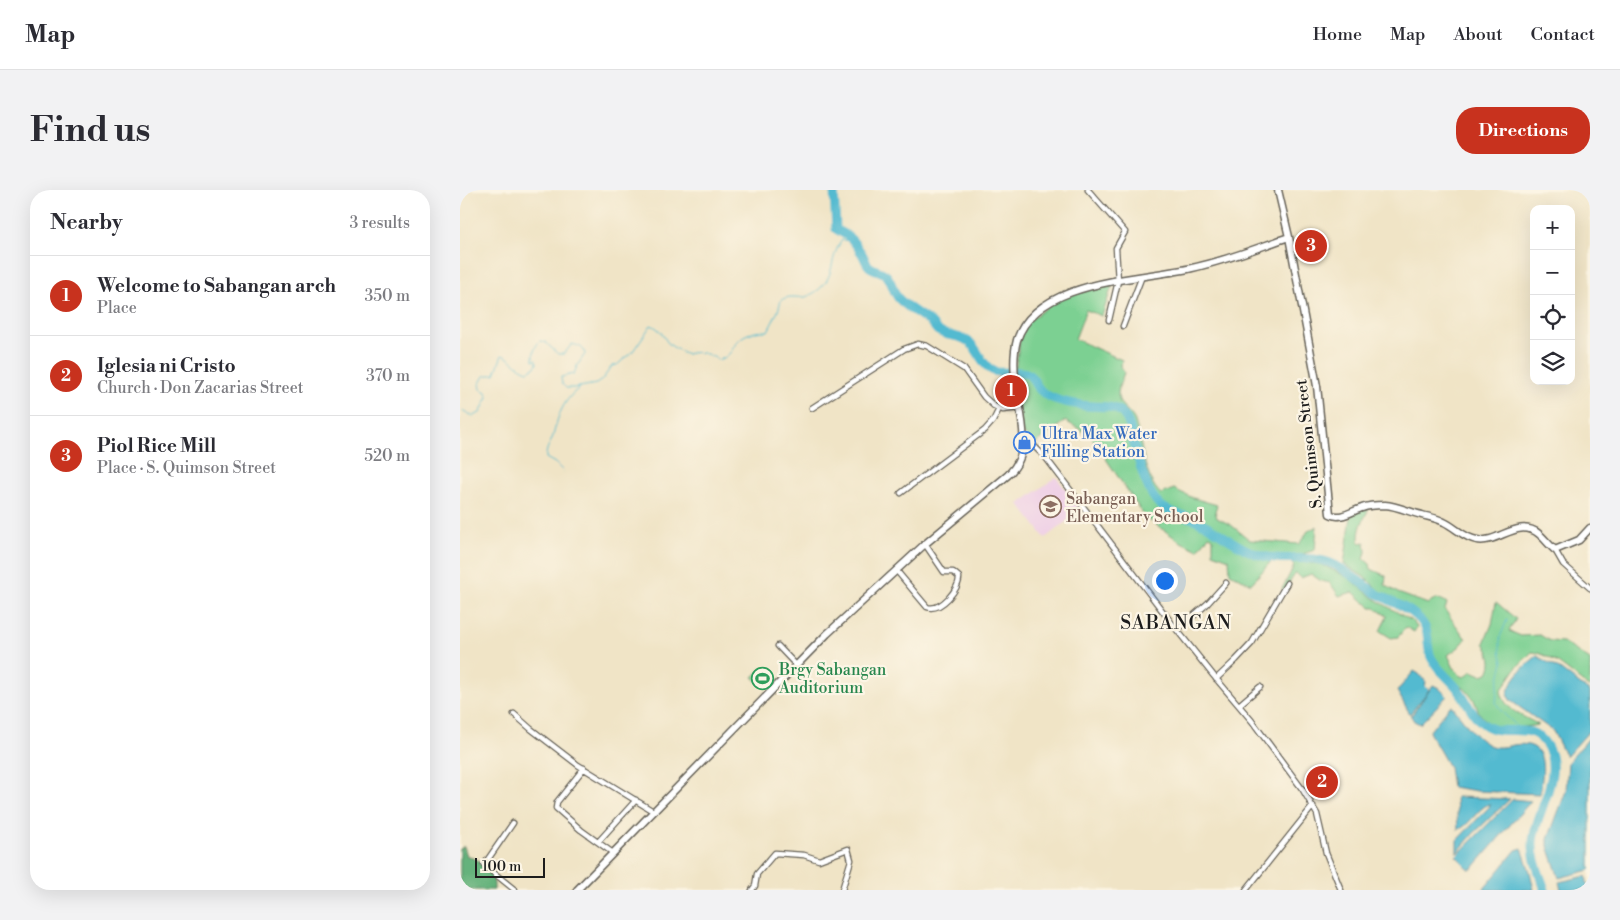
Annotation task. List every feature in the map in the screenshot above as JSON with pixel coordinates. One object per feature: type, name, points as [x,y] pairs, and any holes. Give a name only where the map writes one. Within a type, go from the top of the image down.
[{"type":"street","points":[[1088,190],[1125,232],[1116,248],[1118,280],[1109,320]]},
{"type":"street","name":"S. Quimson Street","points":[[1278,190],[1289,237],[1317,386],[1330,514],[1339,516],[1364,507],[1376,505],[1392,506],[1440,520],[1476,540],[1497,537],[1510,530],[1531,530],[1539,534],[1554,550]]},
{"type":"street","points":[[577,890],[827,634],[925,544],[1012,472],[1022,455],[1023,435],[1015,374],[1015,349],[1017,339],[1024,325],[1038,310],[1064,296],[1118,280],[1193,268],[1289,237]]},
{"type":"street","points":[[1124,326],[1142,276]]},
{"type":"street","points":[[812,408],[904,349],[918,344],[931,348],[964,369],[984,397],[999,409],[1007,411],[1020,408]]},
{"type":"street","points":[[902,493],[985,430],[993,421],[999,409]]},
{"type":"street","points":[[1023,435],[1046,458],[1177,630],[1262,734],[1313,806],[1318,817],[1326,853],[1341,890]]},
{"type":"street","points":[[1590,528],[1582,538],[1554,550],[1563,564],[1590,588]]},
{"type":"street","points":[[896,570],[927,607],[931,609],[937,607],[954,593],[959,577],[953,572],[944,572],[925,544]]},
{"type":"street","points":[[1177,630],[1213,598],[1226,583]]},
{"type":"street","points":[[1216,679],[1252,643],[1287,583]]},
{"type":"street","points":[[778,646],[796,665]]},
{"type":"street","points":[[1239,705],[1260,687]]},
{"type":"street","points":[[514,714],[584,768],[654,811]]},
{"type":"street","points":[[584,768],[558,802],[556,808],[581,830],[613,853]]},
{"type":"street","points":[[598,842],[636,800]]},
{"type":"street","points":[[1246,890],[1313,806]]},
{"type":"street","points":[[514,823],[484,865],[515,890]]},
{"type":"street","points":[[752,890],[757,874],[774,853],[792,853],[818,860],[848,848],[851,860],[842,890]]},
{"type":"shaded area","name":"Sabangan Elementary School","points":[[1056,477],[1081,510],[1045,538],[1019,504]]},
{"type":"green space","points":[[1113,283],[1102,316],[1086,310],[1075,339],[1122,360],[1121,366],[1124,373],[1118,390],[1118,397],[1135,421],[1147,470],[1155,487],[1161,494],[1174,489],[1193,498],[1217,505],[1215,511],[1217,518],[1231,525],[1250,540],[1299,544],[1308,531],[1317,526],[1315,550],[1291,558],[1321,564],[1347,577],[1378,601],[1412,621],[1417,627],[1414,632],[1406,627],[1398,637],[1391,638],[1380,631],[1387,616],[1375,608],[1371,608],[1353,592],[1339,596],[1330,583],[1321,581],[1311,574],[1301,578],[1296,573],[1284,590],[1282,589],[1294,566],[1289,559],[1274,558],[1251,584],[1230,573],[1229,559],[1213,553],[1213,538],[1209,536],[1198,550],[1181,542],[1145,517],[1090,435],[1065,421],[1035,444],[1022,432],[1014,377],[1022,326],[1058,299]]},
{"type":"green space","points":[[1370,507],[1359,534],[1360,543],[1365,542],[1366,552],[1364,559],[1370,564],[1371,569],[1386,576],[1385,585],[1398,593],[1428,604],[1438,599],[1447,603],[1445,610],[1466,639],[1448,655],[1454,668],[1460,675],[1464,677],[1472,671],[1481,675],[1488,673],[1490,669],[1490,658],[1484,643],[1492,624],[1496,602],[1516,619],[1509,631],[1521,636],[1540,635],[1550,641],[1563,642],[1590,660],[1590,688],[1547,656],[1532,652],[1516,668],[1501,691],[1503,698],[1510,708],[1539,725],[1510,729],[1497,728],[1487,722],[1479,713],[1474,700],[1465,689],[1432,660],[1430,632],[1426,623],[1419,615],[1409,607],[1385,597],[1367,579],[1344,564],[1352,510]]},
{"type":"green space","name":"Brgy Sabangan Auditorium","points":[[762,668],[773,678],[764,688],[753,677]]},
{"type":"green space","points":[[464,846],[467,856],[484,864],[491,872],[494,890],[460,890],[460,849]]},
{"type":"water","points":[[1537,656],[1561,670],[1590,692],[1590,730],[1566,757],[1553,731],[1511,701],[1507,695],[1519,673]]},
{"type":"water","points":[[1414,671],[1426,682],[1425,686],[1429,690],[1410,714],[1397,691]]},
{"type":"water","points":[[1433,685],[1447,696],[1420,724],[1414,721],[1411,716]]},
{"type":"water","points":[[1452,706],[1472,732],[1487,744],[1493,747],[1500,747],[1525,744],[1539,752],[1543,767],[1540,794],[1477,791],[1452,787],[1449,767],[1429,732],[1449,707]]},
{"type":"water","points":[[1590,737],[1590,870],[1559,878],[1548,846],[1548,839],[1566,791],[1568,762]]},
{"type":"water","points":[[1456,797],[1510,799],[1473,834],[1457,853],[1457,840],[1490,806],[1489,804],[1485,806],[1458,830]]},
{"type":"water","points":[[1513,799],[1531,801],[1472,869],[1469,869],[1456,856]]},
{"type":"water","points":[[1522,848],[1534,890],[1483,890],[1516,850]]},
{"type":"water","points":[[1586,876],[1588,888],[1583,890],[1561,890],[1559,882]]},
{"type":"waterway","points":[[834,190],[836,229],[852,240],[870,267],[887,276],[900,300],[932,324],[938,331],[969,342],[986,366],[994,371],[1028,374],[1040,390],[1054,399],[1086,406],[1114,408],[1123,414],[1129,425],[1147,486],[1160,505],[1206,525],[1254,553],[1275,558],[1320,560],[1340,568],[1376,593],[1410,611],[1421,621],[1425,627],[1432,659],[1457,688],[1479,720],[1496,730],[1523,731],[1540,737],[1547,746],[1552,770],[1551,782],[1538,819],[1533,842],[1535,860],[1545,890]]},
{"type":"waterway","points":[[460,412],[462,410],[473,416],[480,413],[488,397],[486,392],[481,389],[480,383],[484,376],[495,374],[502,355],[528,371],[535,367],[537,363],[536,360],[533,360],[534,352],[540,341],[545,342],[558,354],[564,354],[572,344],[584,350],[585,354],[574,374],[561,377],[562,384],[566,388],[596,384],[602,380],[612,366],[617,365],[633,351],[651,325],[659,330],[670,345],[687,354],[707,354],[719,360],[724,358],[738,341],[747,334],[768,331],[781,300],[789,297],[806,297],[819,289],[828,277],[837,248],[842,240],[851,241]]},
{"type":"waterway","points":[[563,471],[546,458],[547,451],[562,408],[581,387]]},
{"type":"waterway","points":[[1507,620],[1500,637],[1500,651],[1503,662],[1496,703],[1502,712],[1520,729]]},
{"type":"place","name":"Piol Rice Mill","points":[[1311,246]]},
{"type":"place","name":"Welcome to Sabangan arch","points":[[1011,391]]},
{"type":"place","name":"Ultra Max Water Filling Station","points":[[1025,442]]},
{"type":"place","name":"Sabangan Elementary School","points":[[1050,507]]},
{"type":"place","name":"Brgy Sabangan Auditorium","points":[[763,678]]},
{"type":"place","name":"Iglesia ni Cristo","points":[[1322,782]]},
{"type":"district","name":"SABANGAN","points":[[1176,622]]}]
